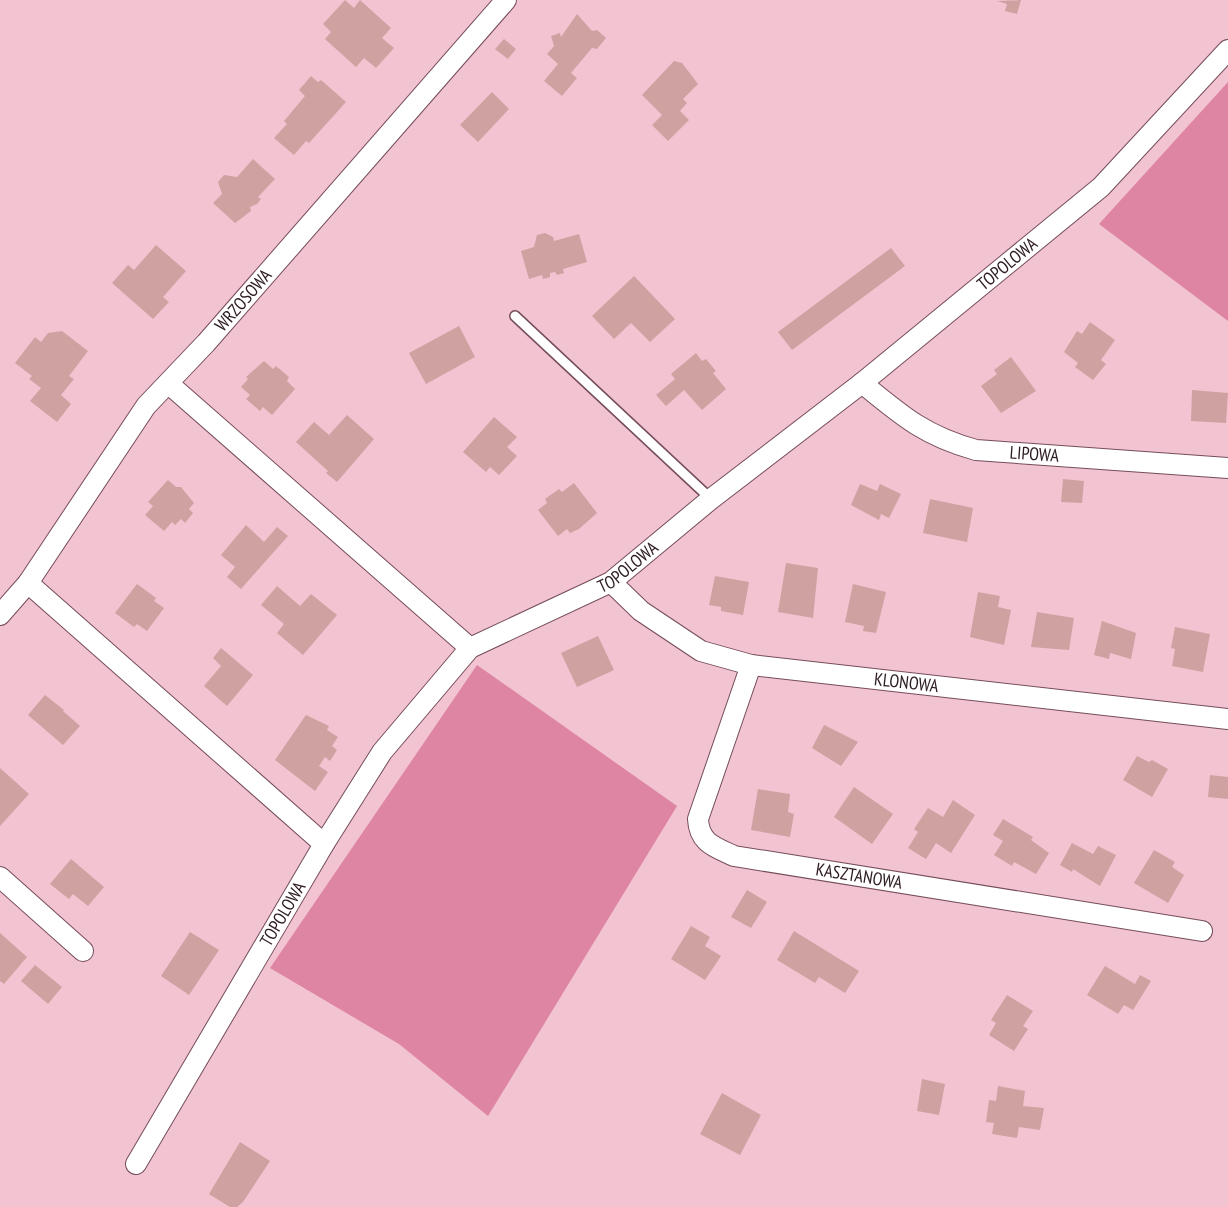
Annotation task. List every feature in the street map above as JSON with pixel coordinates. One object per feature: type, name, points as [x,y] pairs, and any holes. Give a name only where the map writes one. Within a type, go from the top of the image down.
[{"type":"street","name":"WRZOSOWA","points":[[0,615],[28,583],[146,406],[169,384],[506,0]]},
{"type":"street","name":"TOPOLOWA","points":[[136,1164],[324,844],[382,752],[470,648],[611,582],[711,499],[862,383],[1101,187],[1228,50]]},
{"type":"street","name":"LIPOWA","points":[[862,383],[906,419],[944,441],[976,450],[1228,468]]},
{"type":"street","points":[[169,384],[470,648]]},
{"type":"street","name":"KLONOWA","points":[[611,582],[641,611],[701,651],[751,665],[1228,718]]},
{"type":"street","points":[[28,583],[324,844]]},
{"type":"street","name":"KASZTANOWA","points":[[751,665],[698,819],[699,831],[708,844],[734,856],[1202,931]]},
{"type":"street","points":[[0,877],[83,951]]},
{"type":"lane","points":[[515,316],[711,499]]},
{"type":"shaded area","points":[[1228,82],[1228,321],[1099,224]]},
{"type":"shaded area","points":[[477,665],[677,806],[488,1116],[399,1044],[270,968]]},
{"type":"building","points":[[345,0],[354,8],[360,0],[391,28],[382,38],[394,48],[376,68],[364,58],[356,67],[325,39],[331,32],[323,24]]},
{"type":"building","points":[[1021,0],[1017,14],[1005,11],[1007,4],[997,1]]},
{"type":"building","points":[[577,14],[592,31],[597,30],[606,38],[597,49],[592,48],[571,73],[577,78],[562,96],[544,81],[558,64],[547,54],[554,46],[551,36],[560,33],[561,37]]},
{"type":"building","points":[[504,39],[516,49],[508,59],[495,49]]},
{"type":"building","points":[[674,61],[682,63],[698,84],[683,99],[687,103],[680,111],[689,120],[668,141],[652,125],[662,115],[642,95]]},
{"type":"building","points":[[311,76],[318,82],[321,80],[346,102],[309,143],[306,141],[294,155],[274,138],[287,124],[284,121],[305,96],[299,90]]},
{"type":"building","points":[[492,92],[509,109],[478,142],[460,125]]},
{"type":"building","points":[[253,159],[275,179],[258,197],[261,199],[257,204],[250,207],[251,211],[235,223],[213,203],[222,194],[218,182],[224,175],[237,177]]},
{"type":"building","points":[[545,233],[553,237],[554,241],[579,234],[587,262],[563,269],[564,273],[557,275],[555,272],[543,279],[542,275],[529,279],[521,251],[534,247],[537,235]]},
{"type":"building","points":[[156,245],[186,271],[163,297],[169,302],[153,319],[112,283],[128,265],[134,270]]},
{"type":"building","points":[[891,248],[905,266],[792,350],[778,332]]},
{"type":"building","points":[[634,276],[675,319],[650,342],[631,323],[614,339],[592,316]]},
{"type":"building","points":[[1090,322],[1115,340],[1101,360],[1106,364],[1093,380],[1075,367],[1078,363],[1064,352],[1077,331],[1082,334]]},
{"type":"building","points":[[459,326],[475,357],[426,384],[409,353]]},
{"type":"building","points":[[62,331],[88,351],[69,376],[74,379],[61,395],[71,404],[57,422],[30,401],[41,388],[29,379],[32,376],[15,363],[35,337],[41,342],[48,333]]},
{"type":"building","points":[[696,353],[702,361],[706,359],[716,371],[713,373],[726,389],[702,410],[684,390],[666,406],[656,395],[675,379],[671,374]]},
{"type":"building","points":[[1011,357],[1036,391],[1001,413],[981,386],[997,374],[994,370]]},
{"type":"building","points":[[264,361],[273,369],[276,366],[289,377],[287,381],[295,389],[272,415],[263,407],[260,411],[246,399],[250,395],[241,387],[248,379],[246,377]]},
{"type":"building","points":[[1192,390],[1228,393],[1226,423],[1191,421]]},
{"type":"building","points":[[347,415],[374,439],[337,482],[296,442],[314,422],[329,435]]},
{"type":"building","points":[[494,417],[517,437],[507,447],[517,456],[499,475],[490,467],[486,472],[463,452]]},
{"type":"building","points":[[1063,479],[1084,481],[1082,503],[1061,502]]},
{"type":"building","points":[[168,480],[176,487],[181,487],[194,503],[189,509],[193,513],[185,523],[181,519],[175,525],[172,522],[164,531],[145,515],[153,506],[148,502]]},
{"type":"building","points":[[574,483],[597,513],[579,529],[570,533],[567,529],[558,536],[538,510],[547,503],[545,499],[559,489],[562,492]]},
{"type":"building","points":[[860,484],[877,491],[880,484],[901,494],[889,518],[881,514],[879,520],[851,505]]},
{"type":"building","points":[[930,499],[973,508],[967,542],[923,533]]},
{"type":"building","points":[[246,525],[264,542],[277,527],[288,536],[241,589],[227,577],[235,567],[221,555]]},
{"type":"building","points":[[786,563],[818,568],[813,618],[778,612]]},
{"type":"building","points":[[715,576],[749,582],[743,615],[721,611],[721,607],[709,605]]},
{"type":"building","points":[[137,584],[156,598],[154,601],[164,608],[147,631],[137,624],[134,627],[115,613]]},
{"type":"building","points":[[853,584],[886,592],[876,633],[863,631],[864,626],[845,622]]},
{"type":"building","points":[[277,586],[300,606],[311,594],[337,615],[303,655],[277,633],[284,624],[261,605]]},
{"type":"building","points":[[978,592],[1000,596],[998,607],[1011,610],[1004,645],[970,637]]},
{"type":"building","points":[[1037,612],[1074,618],[1069,650],[1031,647]]},
{"type":"building","points":[[1102,621],[1136,633],[1131,659],[1110,653],[1109,659],[1094,655]]},
{"type":"building","points":[[1175,627],[1210,634],[1203,672],[1172,666],[1175,649],[1171,648]]},
{"type":"building","points":[[598,636],[614,670],[577,687],[561,653]]},
{"type":"building","points":[[221,648],[253,675],[227,706],[204,686],[221,666],[213,658]]},
{"type":"building","points":[[45,695],[80,726],[63,745],[28,715]]},
{"type":"building","points":[[306,715],[329,726],[327,730],[338,737],[332,746],[337,750],[330,761],[325,757],[319,766],[328,772],[315,791],[275,760]]},
{"type":"building","points":[[824,725],[858,742],[841,766],[812,748]]},
{"type":"building","points":[[1137,756],[1149,762],[1152,760],[1168,769],[1152,797],[1123,780]]},
{"type":"building","points":[[0,768],[29,794],[0,826]]},
{"type":"building","points":[[1210,775],[1228,777],[1228,799],[1208,797]]},
{"type":"building","points":[[854,787],[893,814],[872,844],[834,817]]},
{"type":"building","points":[[758,789],[790,794],[788,812],[794,814],[790,837],[751,830]]},
{"type":"building","points":[[953,800],[975,815],[951,853],[936,843],[926,859],[908,848],[918,832],[914,829],[928,808],[943,817]]},
{"type":"building","points":[[1003,819],[1033,837],[1031,840],[1049,853],[1036,874],[1014,862],[1012,866],[994,855],[1003,841],[993,835]]},
{"type":"building","points":[[1072,843],[1093,854],[1098,846],[1116,855],[1100,886],[1073,869],[1072,872],[1060,865]]},
{"type":"building","points":[[1154,850],[1175,862],[1172,867],[1184,875],[1168,903],[1134,883]]},
{"type":"building","points":[[71,859],[104,887],[88,906],[73,894],[69,899],[50,884]]},
{"type":"building","points":[[747,890],[767,902],[751,928],[731,917]]},
{"type":"building","points":[[691,926],[710,937],[705,946],[721,956],[705,980],[671,959]]},
{"type":"building","points":[[794,931],[859,971],[845,993],[819,977],[815,983],[777,960]]},
{"type":"building","points":[[190,932],[219,950],[189,995],[161,976]]},
{"type":"building","points":[[0,933],[27,957],[4,984],[0,981]]},
{"type":"building","points":[[35,965],[62,987],[48,1004],[21,981]]},
{"type":"building","points":[[1105,966],[1135,984],[1140,975],[1151,981],[1133,1010],[1124,1005],[1118,1014],[1087,995]]},
{"type":"building","points":[[1007,995],[1033,1011],[1023,1026],[1028,1029],[1014,1051],[989,1035],[996,1023],[991,1020]]},
{"type":"building","points":[[922,1079],[945,1084],[939,1115],[917,1111]]},
{"type":"building","points":[[998,1086],[1025,1091],[1023,1106],[1044,1108],[1040,1130],[1019,1127],[1017,1138],[992,1134],[994,1123],[986,1122],[989,1100],[996,1101]]},
{"type":"building","points":[[722,1093],[761,1115],[740,1155],[700,1134]]},
{"type":"building","points":[[240,1142],[270,1161],[243,1202],[237,1207],[230,1207],[209,1194]]}]
